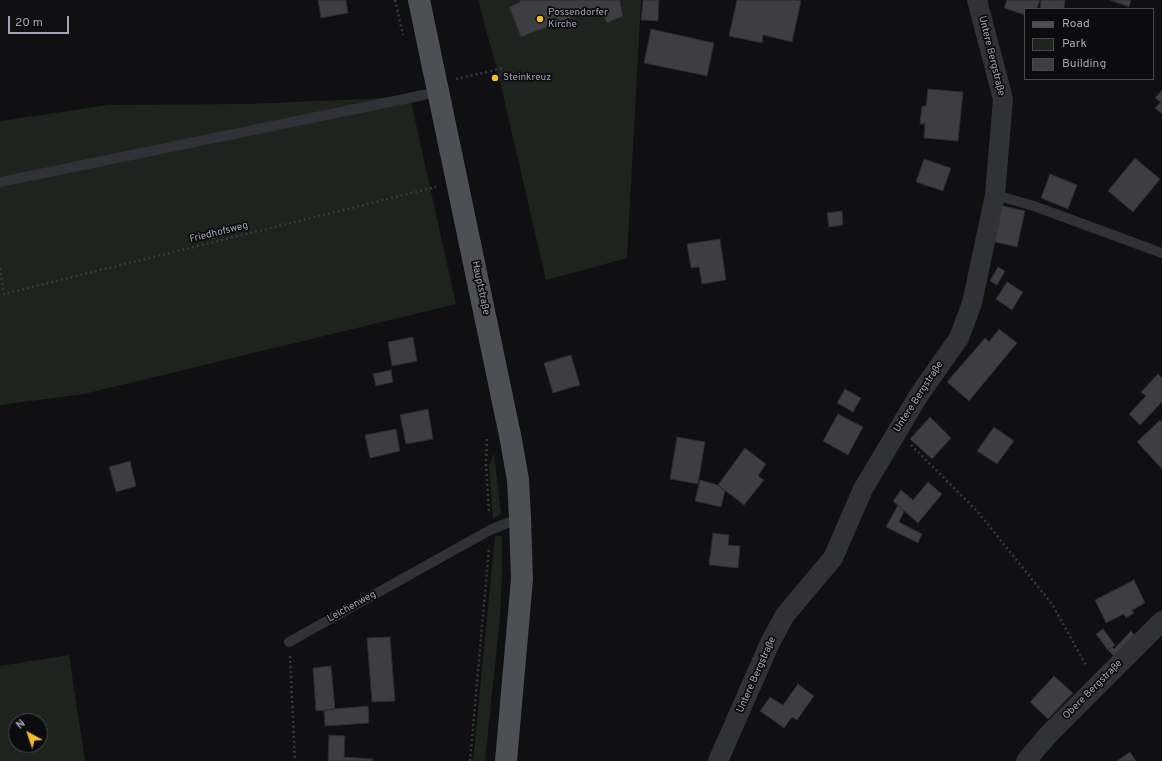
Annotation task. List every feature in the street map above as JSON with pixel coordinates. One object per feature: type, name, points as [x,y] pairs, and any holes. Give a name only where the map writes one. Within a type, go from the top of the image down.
[{"type":"main road","name":"Hauptstraße","points":[[419,0],[511,440],[518,480],[522,579],[506,761]]},
{"type":"street","name":"Untere Bergstraße","points":[[718,761],[727,744],[769,645],[785,615],[833,558],[862,489],[919,395],[959,338],[972,303],[995,196],[1003,99],[977,0]]},
{"type":"street","name":"Obere Bergstraße","points":[[1026,761],[1048,735],[1162,621]]},
{"type":"lane","points":[[0,182],[437,88]]},
{"type":"lane","points":[[995,196],[1034,206],[1162,252]]},
{"type":"lane","name":"Leichenweg","points":[[289,642],[490,530],[520,518]]},
{"type":"path","points":[[395,0],[403,37]]},
{"type":"path","points":[[437,88],[504,68]]},
{"type":"path","name":"Friedhofsweg","points":[[0,268],[4,294],[437,187],[435,180]]},
{"type":"path","points":[[897,431],[976,511],[1052,604],[1097,685]]},
{"type":"path","points":[[470,761],[490,530],[486,463],[487,437]]},
{"type":"path","points":[[289,642],[296,761]]},
{"type":"green space","points":[[478,0],[641,0],[627,258],[546,280],[499,77]]},
{"type":"green space","points":[[410,97],[456,304],[84,394],[0,405],[0,121],[109,105],[248,104]]},
{"type":"green space","points":[[494,453],[501,514],[493,519],[489,466]]},
{"type":"green space","points":[[495,536],[502,536],[500,617],[485,761],[473,761]]},
{"type":"green space","points":[[69,655],[85,761],[0,761],[0,666]]},
{"type":"building","points":[[318,0],[346,0],[348,13],[321,18]]},
{"type":"building","name":"Possendorfer Kirche","points":[[519,0],[620,0],[623,16],[607,23],[599,7],[521,37],[509,7],[520,2]]},
{"type":"building","points":[[643,0],[659,0],[658,21],[641,20]]},
{"type":"building","points":[[737,0],[801,1],[792,42],[763,35],[762,43],[729,36]]},
{"type":"building","points":[[1007,0],[1040,0],[1037,8],[1024,8],[1024,15],[1004,8]]},
{"type":"building","points":[[1041,0],[1065,0],[1064,8],[1040,8]]},
{"type":"building","points":[[1110,0],[1131,0],[1129,7]]},
{"type":"building","points":[[651,29],[714,43],[707,76],[644,63]]},
{"type":"building","points":[[928,89],[963,92],[958,141],[924,138],[925,124],[920,124],[922,106],[926,106]]},
{"type":"building","points":[[1162,90],[1162,114],[1155,108],[1161,102],[1155,98]]},
{"type":"building","points":[[1135,158],[1160,179],[1133,212],[1108,191]]},
{"type":"building","points":[[924,159],[951,168],[943,191],[916,182]]},
{"type":"building","points":[[1050,174],[1077,185],[1068,209],[1041,198]]},
{"type":"building","points":[[1000,205],[1025,211],[1017,247],[991,241]]},
{"type":"building","points":[[842,211],[843,225],[829,227],[827,213]]},
{"type":"building","points":[[720,239],[726,280],[702,284],[699,267],[691,268],[687,244]]},
{"type":"building","points":[[998,267],[1005,271],[997,285],[990,281]]},
{"type":"building","points":[[1007,282],[1023,292],[1012,310],[996,299]]},
{"type":"building","points":[[999,329],[1017,343],[969,401],[947,382],[985,338],[989,342]]},
{"type":"building","points":[[413,337],[417,361],[392,366],[388,342]]},
{"type":"building","points":[[571,355],[580,385],[553,393],[544,363]]},
{"type":"building","points":[[391,370],[393,382],[376,386],[373,374]]},
{"type":"building","points":[[1158,374],[1162,378],[1162,402],[1140,425],[1129,414],[1146,396],[1141,392]]},
{"type":"building","points":[[845,389],[861,398],[853,412],[837,403]]},
{"type":"building","points":[[428,409],[433,439],[406,444],[400,415]]},
{"type":"building","points":[[838,414],[863,427],[848,455],[823,441]]},
{"type":"building","points":[[930,417],[951,438],[932,459],[910,439]]},
{"type":"building","points":[[1160,420],[1162,422],[1162,469],[1137,442]]},
{"type":"building","points":[[994,427],[1014,441],[997,464],[977,451]]},
{"type":"building","points":[[396,429],[400,451],[370,458],[365,435]]},
{"type":"building","points":[[677,437],[705,442],[698,484],[670,479]]},
{"type":"building","points":[[745,448],[766,464],[758,476],[764,480],[744,505],[718,485]]},
{"type":"building","points":[[130,461],[136,486],[116,492],[109,467]]},
{"type":"building","points":[[700,480],[718,485],[725,491],[721,507],[695,501]]},
{"type":"building","points":[[928,482],[942,494],[918,523],[893,501],[901,490],[913,500]]},
{"type":"building","points":[[898,505],[904,511],[899,522],[922,534],[918,543],[886,527]]},
{"type":"building","points":[[713,533],[729,535],[728,545],[740,546],[738,568],[709,565]]},
{"type":"building","points":[[1134,580],[1145,603],[1132,610],[1134,613],[1126,618],[1124,614],[1106,623],[1095,600]]},
{"type":"building","points":[[1103,629],[1115,645],[1108,650],[1096,634]]},
{"type":"building","points":[[1131,631],[1136,637],[1116,658],[1108,650],[1112,647],[1114,649]]},
{"type":"building","points":[[390,637],[395,701],[372,702],[367,638]]},
{"type":"building","points":[[331,666],[335,709],[316,711],[313,668]]},
{"type":"building","points":[[1054,676],[1073,693],[1048,719],[1030,702]]},
{"type":"building","points":[[798,684],[814,696],[797,720],[792,717],[784,728],[760,711],[770,697],[783,705]]},
{"type":"building","points":[[368,706],[369,723],[325,726],[324,710]]},
{"type":"building","points":[[329,735],[345,736],[344,757],[373,759],[372,761],[328,761]]},
{"type":"building","points":[[1130,752],[1136,761],[1117,761]]},
{"type":"place","name":"Possendorfer Kirche","points":[[540,19]]},
{"type":"place","name":"Steinkreuz","points":[[495,78]]}]
